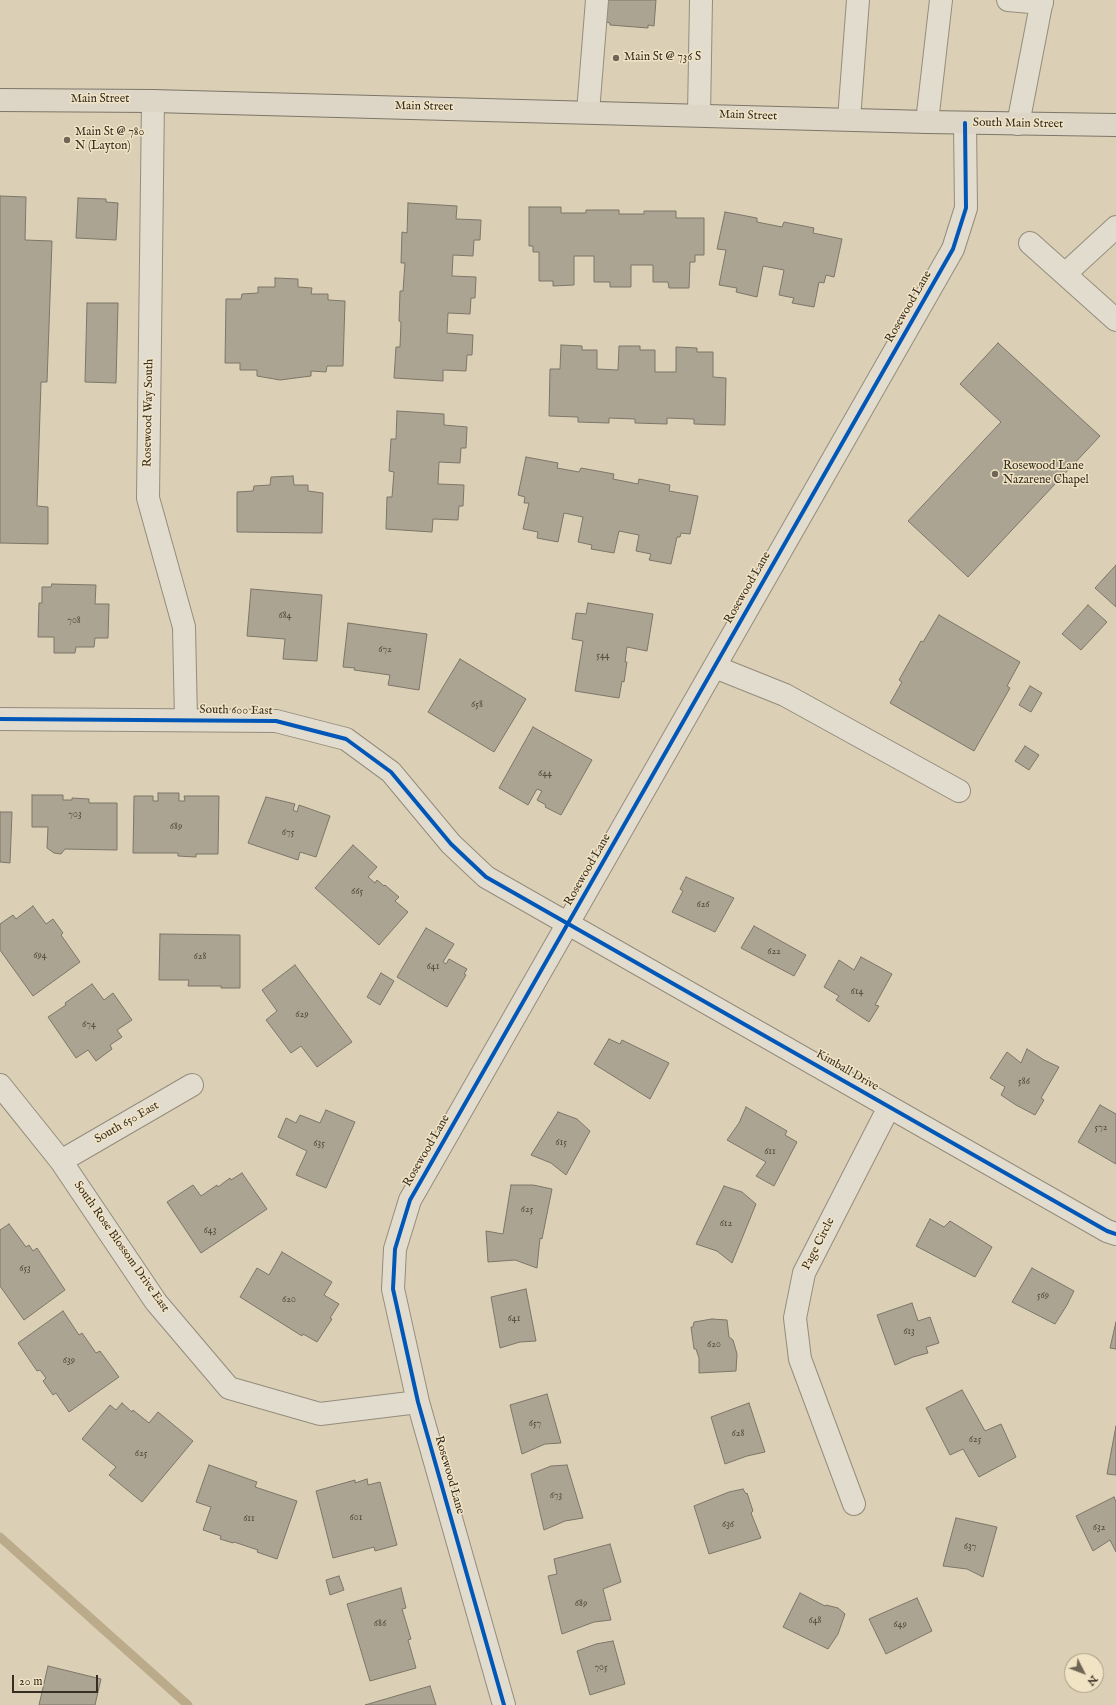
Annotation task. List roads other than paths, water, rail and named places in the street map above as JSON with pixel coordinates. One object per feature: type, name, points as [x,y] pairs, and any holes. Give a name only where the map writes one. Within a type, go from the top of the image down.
[{"type":"main road","name":"Main Street","points":[[0,100],[153,100],[849,119]]},
{"type":"main road","name":"South Main Street","points":[[849,119],[1116,126]]},
{"type":"street","points":[[588,112],[597,0]]},
{"type":"street","points":[[699,115],[701,0]]},
{"type":"street","points":[[849,119],[858,0]]},
{"type":"street","points":[[927,122],[941,0]]},
{"type":"street","points":[[1008,0],[1042,1],[1018,124]]},
{"type":"street","name":"Rosewood Way South","points":[[153,100],[148,498],[184,627],[186,720]]},
{"type":"street","name":"Rosewood Lane","points":[[504,1705],[418,1402],[393,1289],[395,1249],[410,1200],[953,249],[966,208],[965,123]]},
{"type":"street","points":[[1065,274],[1116,227]]},
{"type":"street","points":[[1030,244],[1116,320]]},
{"type":"street","points":[[715,667],[784,695],[960,791]]},
{"type":"street","name":"South 600 East","points":[[0,719],[276,721],[346,739],[391,772],[451,844],[486,877],[568,924]]},
{"type":"street","name":"Kimball Drive","points":[[568,924],[1107,1231],[1116,1234]]},
{"type":"street","name":"South Rose Blossom Drive East","points":[[0,1085],[61,1161],[156,1302],[229,1388],[320,1414],[418,1402]]},
{"type":"street","name":"South 650 East","points":[[61,1161],[192,1086]]},
{"type":"street","name":"Page Circle","points":[[854,1504],[800,1359],[795,1318],[804,1273],[888,1107]]},
{"type":"waterway","points":[[0,1537],[188,1705]]},
{"type":"place","name":"Main St @ 736 S","points":[[616,58]]},
{"type":"place","name":"Main St @ 780 N (Layton)","points":[[67,140]]},
{"type":"place","name":"Rosewood Lane Nazarene Chapel","points":[[995,474]]}]
